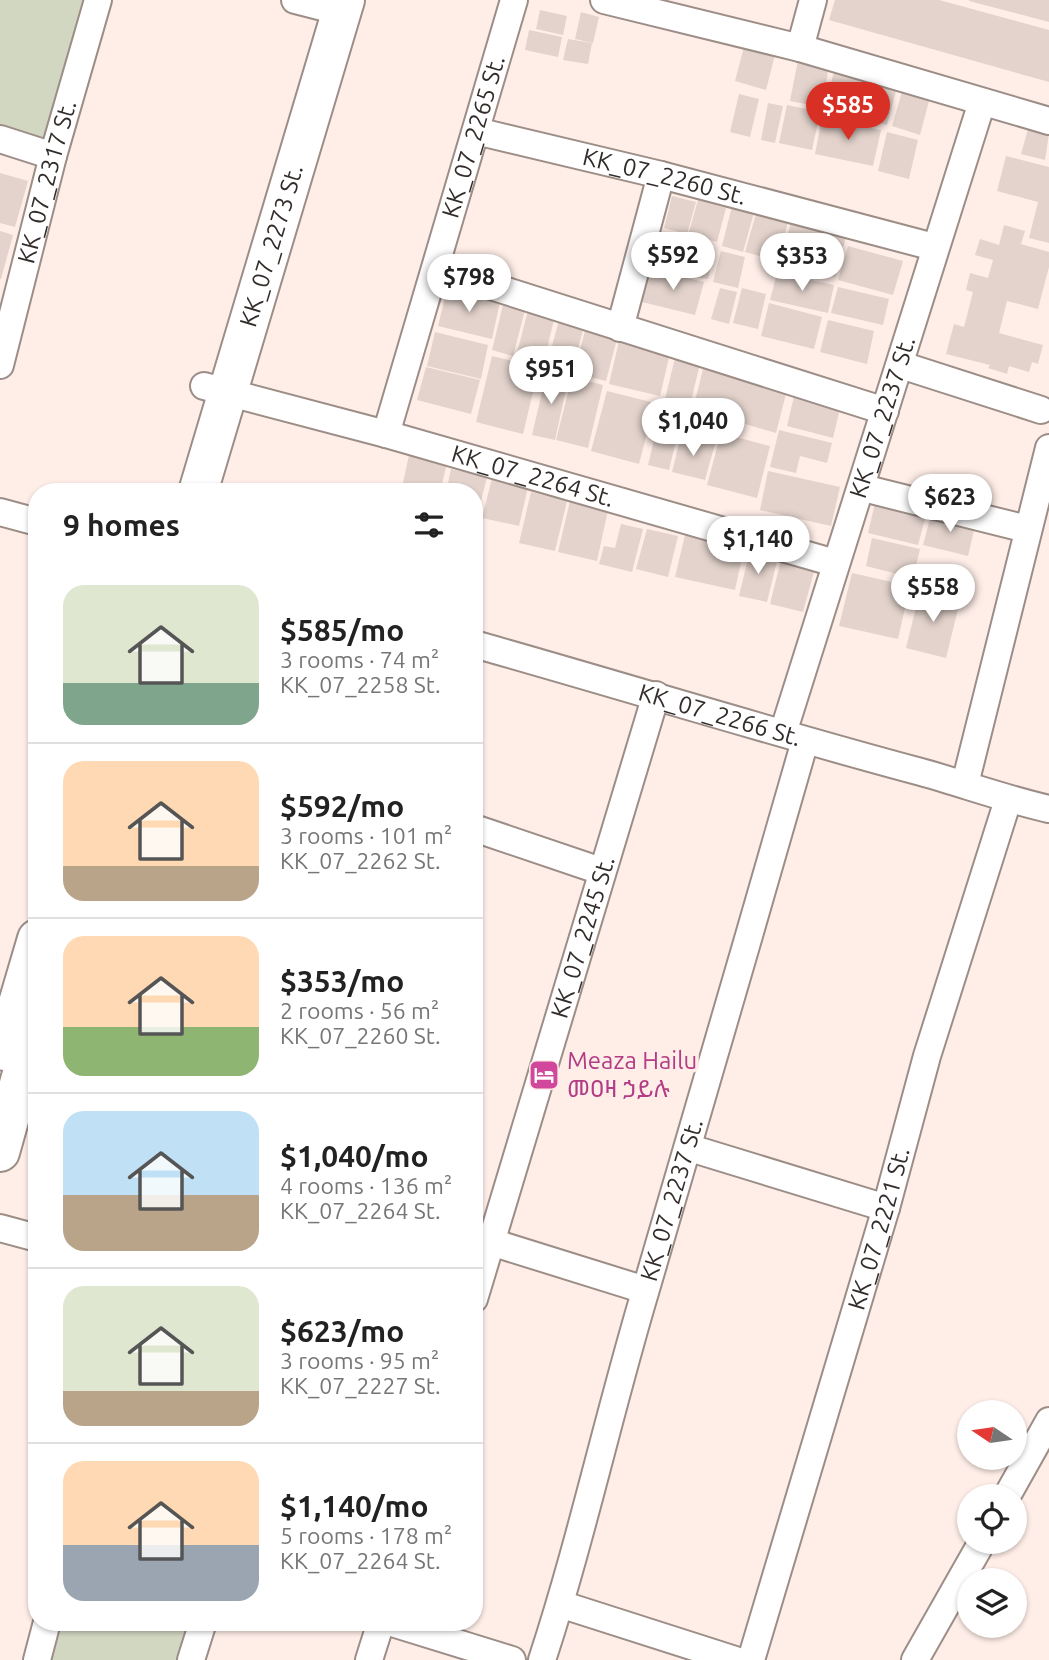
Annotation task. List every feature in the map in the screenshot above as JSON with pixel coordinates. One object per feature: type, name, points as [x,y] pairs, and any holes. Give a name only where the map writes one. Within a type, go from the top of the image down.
[{"type":"main road","name":"KK_07_2273 St.","points":[[200,483],[216,389],[324,4]]},
{"type":"main road","name":"KK_07_2273 St.","points":[[178,483],[216,389]]},
{"type":"main road","points":[[0,1066],[20,979],[28,960]]},
{"type":"main road","points":[[0,1152],[28,1052]]},
{"type":"street","name":"KK_07_2317 St.","points":[[0,365],[5,320],[98,0]]},
{"type":"street","name":"KK_07_2265 St.","points":[[386,434],[437,269],[514,0]]},
{"type":"street","points":[[604,0],[800,48],[1049,121]]},
{"type":"street","points":[[800,48],[813,0]]},
{"type":"street","name":"KK_07_2237 St.","points":[[542,1660],[560,1604],[645,1290],[690,1148],[835,563],[863,488],[934,247],[982,102]]},
{"type":"street","name":"KK_07_2260 St.","points":[[476,131],[661,175],[934,247]]},
{"type":"street","points":[[0,139],[53,156]]},
{"type":"street","points":[[620,328],[661,175]]},
{"type":"street","points":[[437,269],[885,411]]},
{"type":"street","points":[[901,365],[1041,410]]},
{"type":"street","name":"KK_07_2264 St.","points":[[216,389],[386,434],[835,563]]},
{"type":"street","points":[[965,784],[1049,448]]},
{"type":"street","points":[[863,488],[1027,529]]},
{"type":"street","points":[[0,512],[28,520]]},
{"type":"street","name":"KK_07_2266 St.","points":[[483,647],[965,784],[1008,800],[1049,809]]},
{"type":"street","name":"KK_07_2245 St.","points":[[483,1269],[656,695]]},
{"type":"street","name":"KK_07_2221 St.","points":[[751,1660],[886,1208],[935,1031],[1008,800]]},
{"type":"street","points":[[483,831],[601,871]]},
{"type":"street","points":[[690,1148],[886,1208]]},
{"type":"street","points":[[0,1228],[28,1236]]},
{"type":"street","points":[[491,1242],[645,1290]]},
{"type":"street","points":[[1014,1484],[1049,1422]]},
{"type":"street","points":[[915,1660],[975,1554]]},
{"type":"street","points":[[560,1604],[735,1660]]},
{"type":"street","points":[[37,1660],[45,1631]]},
{"type":"street","points":[[191,1660],[200,1631]]},
{"type":"street","points":[[369,1660],[378,1631]]},
{"type":"street","points":[[418,1631],[512,1660]]},
{"type":"green space","points":[[0,0],[98,0],[53,156],[0,139]]},
{"type":"green space","points":[[45,1631],[200,1631],[191,1660],[37,1660]]},
{"type":"building","points":[[835,0],[939,0],[1049,30],[1049,82],[829,20]]},
{"type":"building","points":[[969,0],[1049,0],[1049,22],[969,1]]},
{"type":"building","points":[[540,10],[567,16],[563,35],[536,29]]},
{"type":"building","points":[[581,12],[599,17],[593,43],[575,39]]},
{"type":"building","points":[[529,30],[562,37],[558,57],[525,50]]},
{"type":"building","points":[[568,39],[592,43],[588,64],[563,60]]},
{"type":"building","points":[[745,43],[776,51],[766,90],[735,81]]},
{"type":"building","points":[[798,60],[829,67],[821,107],[790,101]]},
{"type":"building","points":[[835,68],[862,75],[852,116],[824,109]]},
{"type":"building","points":[[865,79],[897,87],[887,125],[855,117]]},
{"type":"building","points":[[902,92],[929,101],[920,135],[892,126]]},
{"type":"building","points":[[739,94],[759,99],[750,137],[730,132]]},
{"type":"building","points":[[768,103],[783,106],[775,143],[761,140]]},
{"type":"building","points":[[787,105],[820,112],[812,150],[779,143]]},
{"type":"building","points":[[822,118],[881,130],[873,166],[815,154]]},
{"type":"building","points":[[1028,129],[1049,134],[1045,160],[1021,154]]},
{"type":"building","points":[[887,132],[918,140],[909,179],[878,171]]},
{"type":"building","points":[[1006,156],[1049,167],[1049,243],[1029,238],[1038,202],[997,191]]},
{"type":"building","points":[[0,173],[28,181],[15,227],[0,223]]},
{"type":"building","points":[[672,196],[696,202],[687,234],[664,228]]},
{"type":"building","points":[[698,200],[726,208],[717,242],[688,235]]},
{"type":"building","points":[[733,202],[755,209],[743,252],[722,246]]},
{"type":"building","points":[[757,210],[789,219],[777,261],[745,252]]},
{"type":"building","points":[[791,222],[846,237],[835,277],[780,262]]},
{"type":"building","points":[[1004,225],[1025,231],[1021,244],[1049,252],[1049,267],[1038,309],[1007,301],[999,333],[1043,345],[1038,364],[1032,362],[1029,372],[1009,366],[1007,374],[988,368],[990,365],[946,354],[954,324],[964,327],[973,292],[966,290],[970,273],[988,278],[993,260],[975,255],[980,239],[999,245]]},
{"type":"building","points":[[0,231],[13,235],[1,279],[0,279]]},
{"type":"building","points":[[660,234],[691,241],[683,274],[653,267]]},
{"type":"building","points":[[692,243],[715,249],[708,279],[685,275]]},
{"type":"building","points":[[848,246],[903,261],[893,295],[838,280]]},
{"type":"building","points":[[721,251],[745,257],[738,288],[713,282]]},
{"type":"building","points":[[650,269],[704,282],[695,315],[642,302]]},
{"type":"building","points":[[777,273],[834,285],[828,313],[770,300]]},
{"type":"building","points":[[838,287],[889,299],[883,325],[831,313]]},
{"type":"building","points":[[720,288],[737,292],[729,324],[711,319]]},
{"type":"building","points":[[742,288],[766,294],[758,329],[733,323]]},
{"type":"building","points":[[447,289],[500,302],[492,339],[438,326]]},
{"type":"building","points":[[769,303],[822,317],[814,349],[761,336]]},
{"type":"building","points":[[503,305],[525,310],[513,356],[492,350]]},
{"type":"building","points":[[528,310],[555,316],[543,364],[516,357]]},
{"type":"building","points":[[559,320],[584,326],[572,372],[547,365]]},
{"type":"building","points":[[828,320],[874,331],[867,364],[820,352]]},
{"type":"building","points":[[586,327],[618,335],[606,381],[574,373]]},
{"type":"building","points":[[435,332],[488,345],[481,379],[427,366]]},
{"type":"building","points":[[619,341],[670,353],[660,396],[609,384]]},
{"type":"building","points":[[492,356],[539,367],[523,434],[476,422]]},
{"type":"building","points":[[675,358],[700,364],[690,405],[665,399]]},
{"type":"building","points":[[704,365],[787,390],[776,433],[693,409]]},
{"type":"building","points":[[426,367],[480,380],[471,414],[417,400]]},
{"type":"building","points":[[547,371],[569,376],[555,440],[532,435]]},
{"type":"building","points":[[572,377],[603,385],[588,448],[556,440]]},
{"type":"building","points":[[607,391],[655,403],[639,464],[591,451]]},
{"type":"building","points":[[795,392],[841,404],[833,438],[787,426]]},
{"type":"building","points":[[658,423],[679,428],[669,470],[648,465]]},
{"type":"building","points":[[779,430],[832,443],[827,463],[800,456],[796,473],[770,467]]},
{"type":"building","points":[[721,433],[770,446],[757,498],[707,485]]},
{"type":"building","points":[[681,436],[715,444],[705,480],[672,472]]},
{"type":"building","points":[[409,455],[447,463],[442,483],[403,483]]},
{"type":"building","points":[[451,469],[487,477],[483,493],[483,483],[448,483]]},
{"type":"building","points":[[768,471],[840,487],[831,526],[760,510]]},
{"type":"building","points":[[492,478],[528,487],[519,526],[483,518]]},
{"type":"building","points":[[531,492],[567,501],[555,551],[519,543]]},
{"type":"building","points":[[570,501],[608,510],[597,561],[558,552]]},
{"type":"building","points":[[875,503],[926,515],[918,545],[868,533]]},
{"type":"building","points":[[932,511],[976,522],[968,556],[923,545]]},
{"type":"building","points":[[621,524],[643,529],[632,572],[599,564],[604,546],[615,548]]},
{"type":"building","points":[[647,529],[678,536],[668,577],[636,569]]},
{"type":"building","points":[[685,535],[744,548],[735,590],[675,577]]},
{"type":"building","points":[[872,538],[920,549],[913,578],[866,566]]},
{"type":"building","points":[[750,550],[778,557],[767,602],[739,596]]},
{"type":"building","points":[[781,560],[815,568],[803,612],[770,604]]},
{"type":"building","points":[[852,573],[910,586],[898,639],[839,626]]},
{"type":"building","points":[[920,591],[960,601],[946,658],[906,648]]},
{"type":"place","name":"Meaza Hailu መዐዛ ኃይሉ","points":[[544,1075]]}]
